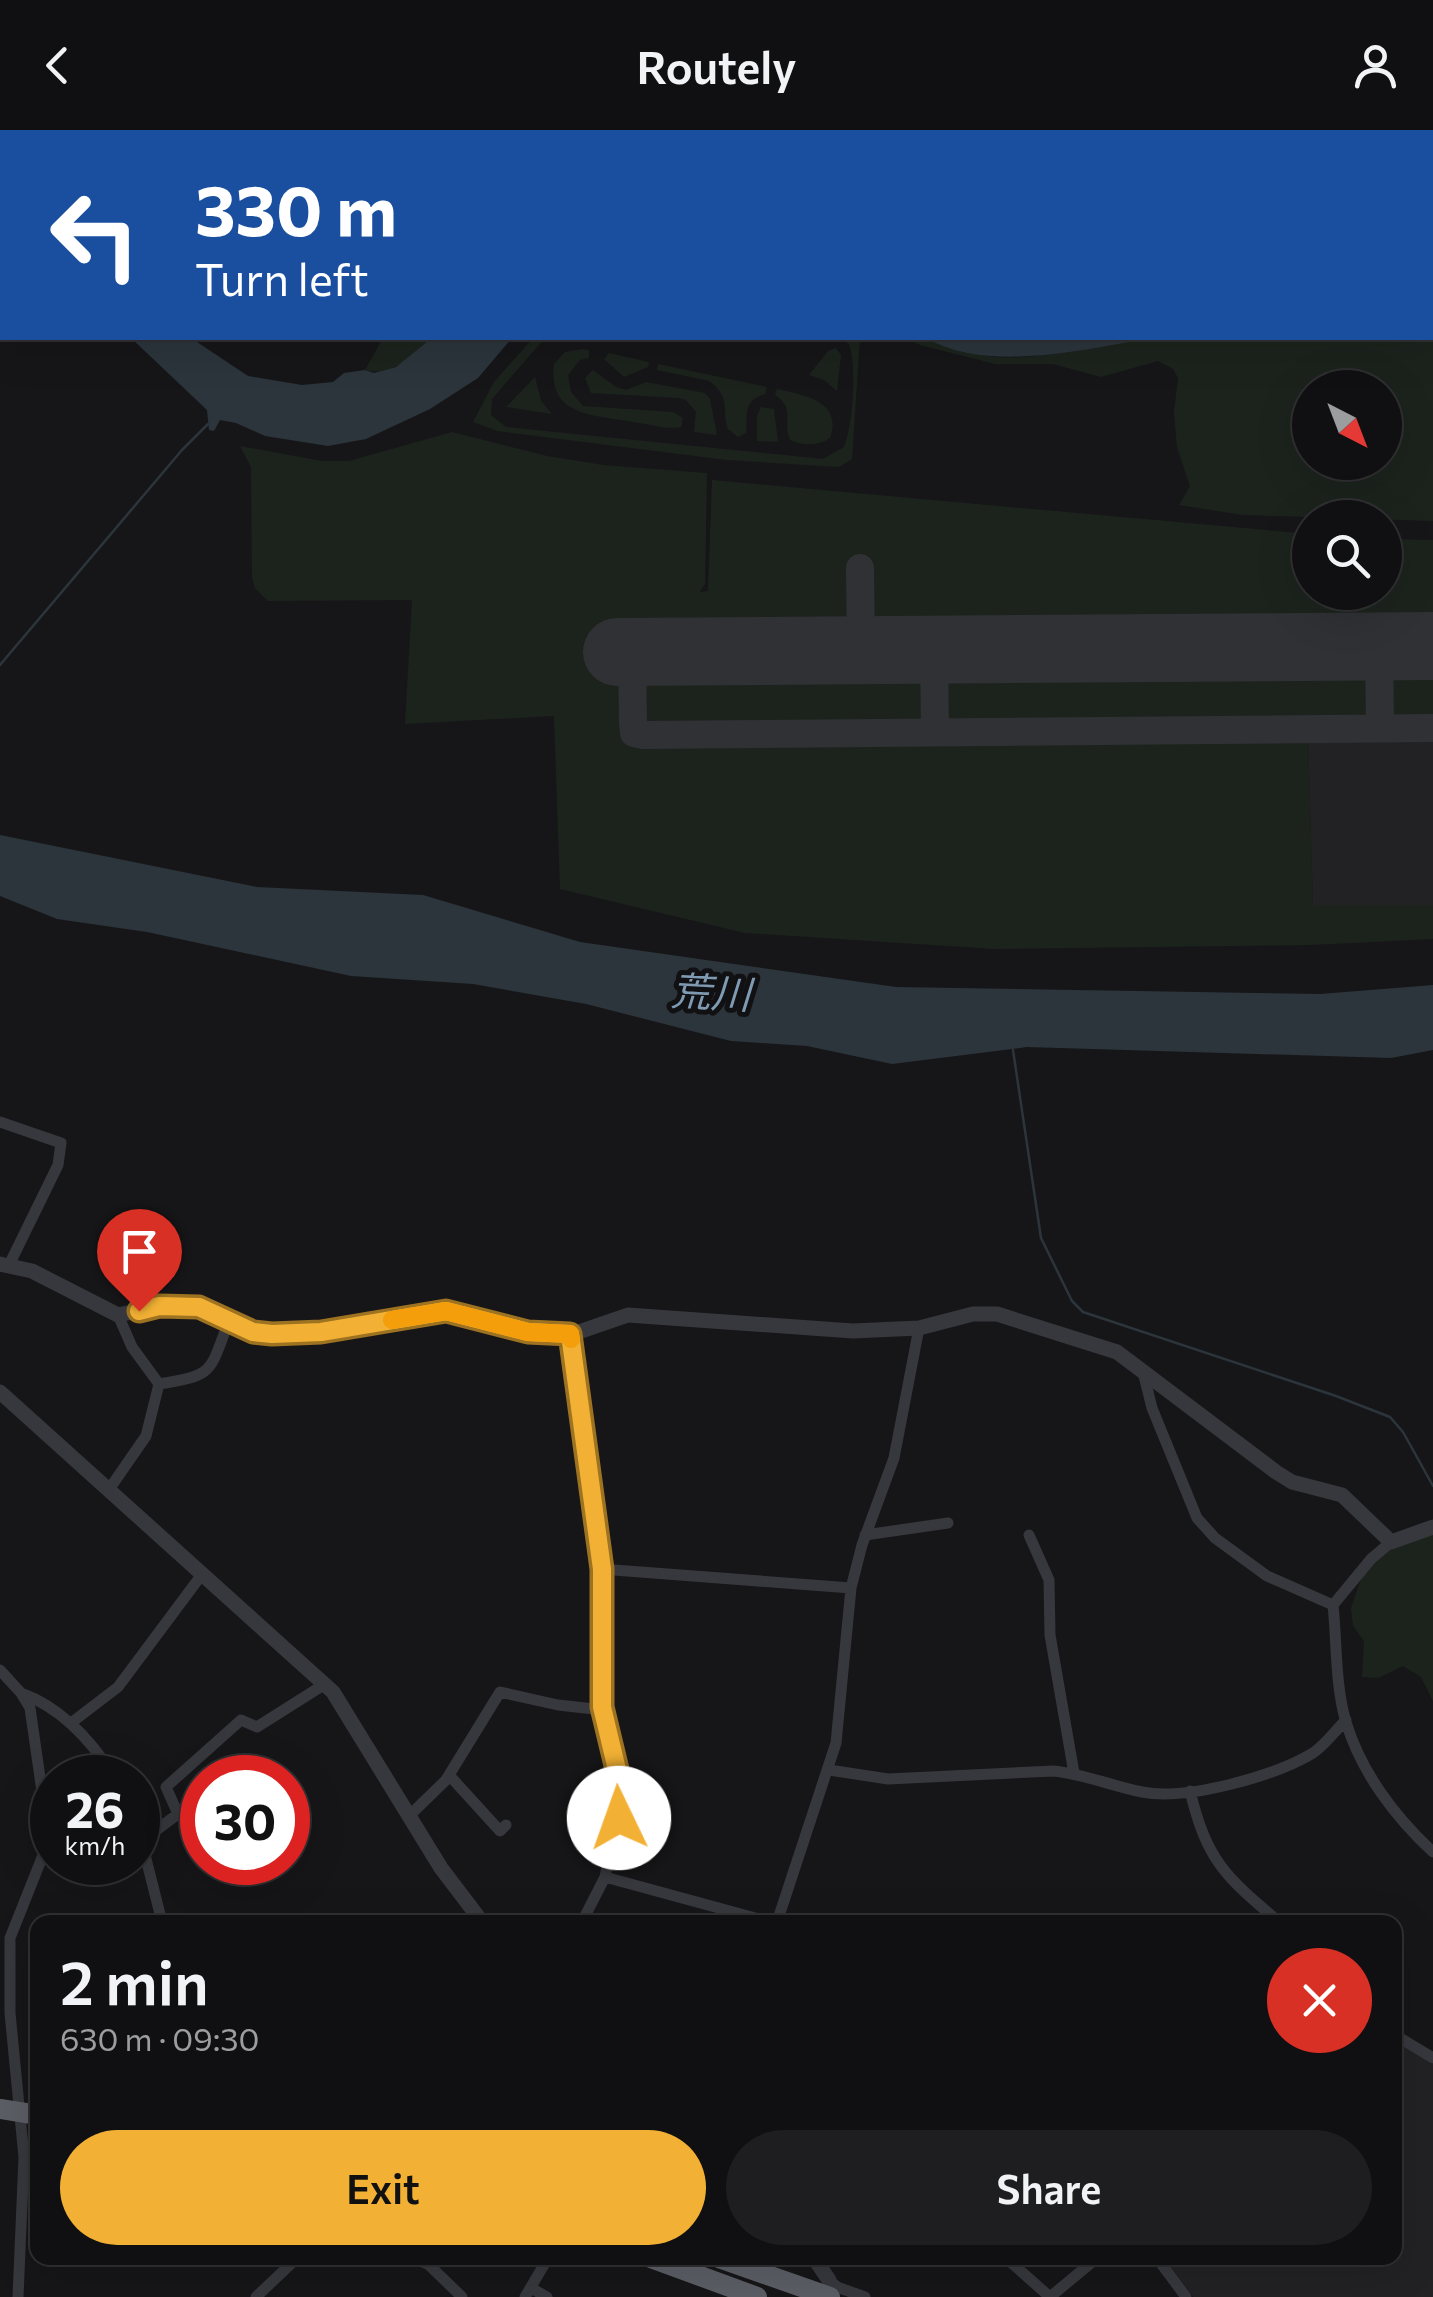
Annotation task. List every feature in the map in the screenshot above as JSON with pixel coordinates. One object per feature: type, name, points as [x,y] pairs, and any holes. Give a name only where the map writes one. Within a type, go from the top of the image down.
[{"type":"highway","points":[[670,2265],[756,2297]]},
{"type":"highway","points":[[735,2265],[797,2292],[829,2288]]},
{"type":"street","points":[[0,1122],[61,1143],[58,1165],[4,1264],[32,1271],[118,1316],[132,1347],[159,1384]]},
{"type":"street","points":[[118,1316],[159,1306],[199,1307],[253,1332],[321,1332],[446,1311],[528,1332],[570,1334],[628,1316],[853,1331],[919,1328],[973,1314],[997,1314],[1117,1352],[1292,1482],[1342,1495],[1391,1542]]},
{"type":"street","points":[[159,1384],[204,1376],[229,1321]]},
{"type":"street","points":[[777,1915],[829,1770],[842,1702],[851,1588],[865,1535],[894,1458],[919,1328]]},
{"type":"street","points":[[570,1334],[602,1569],[603,1710],[620,1782],[620,1802],[605,1877],[586,1915]]},
{"type":"street","points":[[1143,1372],[1152,1408],[1197,1518],[1215,1538],[1266,1576],[1333,1604]]},
{"type":"street","points":[[110,1488],[146,1436],[159,1384]]},
{"type":"street","points":[[0,1392],[333,1692],[440,1868],[477,1915]]},
{"type":"street","points":[[865,1535],[948,1523]]},
{"type":"street","points":[[1433,1527],[1391,1542],[1333,1604],[1346,1720],[1354,1742],[1388,1803],[1433,1852]]},
{"type":"street","points":[[1029,1535],[1049,1580],[1050,1634],[1074,1773]]},
{"type":"street","points":[[602,1569],[851,1588]]},
{"type":"street","points":[[71,1723],[118,1687],[203,1573]]},
{"type":"street","points":[[0,1670],[30,1708],[37,1755]]},
{"type":"street","points":[[160,1824],[178,1814],[166,1787],[241,1720],[258,1727],[325,1684]]},
{"type":"street","points":[[408,1817],[449,1776],[500,1692],[603,1710]]},
{"type":"street","points":[[21,1693],[71,1723],[101,1755]]},
{"type":"street","points":[[829,1770],[888,1780],[1052,1771],[1074,1773],[1147,1793],[1190,1790],[1238,1783],[1279,1769],[1316,1751],[1346,1720]]},
{"type":"street","points":[[449,1776],[500,1831],[506,1826]]},
{"type":"street","points":[[1190,1790],[1200,1834],[1216,1862],[1272,1915]]},
{"type":"street","points":[[605,1877],[748,1915]]},
{"type":"street","points":[[18,2297],[24,2156],[19,2107],[6,2050],[10,1938],[33,1885]]},
{"type":"street","points":[[152,1885],[160,1915]]},
{"type":"street","points":[[1402,2039],[1433,2058]]},
{"type":"street","points":[[256,2297],[289,2265]]},
{"type":"street","points":[[429,2265],[462,2297]]},
{"type":"street","points":[[544,2265],[528,2292],[546,2297]]},
{"type":"street","points":[[818,2265],[829,2288],[865,2297]]},
{"type":"street","points":[[1014,2265],[1050,2297],[1089,2265]]},
{"type":"street","points":[[1162,2265],[1186,2297]]},
{"type":"shaded area","points":[[382,340],[430,340],[402,363],[383,370],[365,370]]},
{"type":"shaded area","points":[[531,340],[543,340],[492,399],[491,415],[506,427],[823,459],[844,447],[852,411],[851,354],[849,344],[842,340],[860,340],[852,459],[839,467],[727,460],[497,431],[473,422],[494,382]]},
{"type":"shaded area","points":[[910,340],[928,340],[995,357],[1056,353],[1135,340],[1433,340],[1433,521],[1402,520],[1402,500],[1292,500],[1292,517],[1243,515],[1179,505],[1190,486],[1177,447],[1174,413],[1178,378],[1173,369],[1158,361],[1101,377],[1053,364],[995,364]]},
{"type":"shaded area","points":[[836,348],[841,355],[837,391],[824,380],[809,375],[828,351]]},
{"type":"shaded area","points":[[589,350],[589,358],[580,360],[568,375],[571,392],[583,406],[673,412],[683,418],[681,427],[589,415],[566,404],[554,381],[554,364],[565,352]]},
{"type":"shaded area","points":[[609,353],[649,362],[648,367],[624,377],[604,359]]},
{"type":"shaded area","points":[[658,364],[767,387],[765,394],[749,404],[746,433],[738,437],[728,429],[723,398],[709,381],[657,370]]},
{"type":"shaded area","points":[[593,370],[626,390],[646,382],[705,393],[710,399],[717,435],[694,432],[696,412],[686,400],[591,393],[585,378]]},
{"type":"shaded area","points":[[535,377],[541,401],[552,414],[506,407]]},
{"type":"shaded area","points":[[777,389],[809,397],[826,408],[833,426],[830,438],[810,444],[790,440],[787,410],[775,395]]},
{"type":"shaded area","points":[[761,407],[774,409],[778,442],[757,441]]},
{"type":"shaded area","points":[[452,432],[547,456],[603,465],[707,473],[705,584],[700,592],[708,591],[712,480],[1292,532],[1292,610],[1402,610],[1402,539],[1433,540],[1433,626],[614,636],[611,669],[624,668],[626,742],[1308,737],[1313,905],[1433,905],[1433,939],[1311,945],[994,949],[745,933],[560,889],[554,716],[405,724],[412,600],[268,601],[255,588],[251,467],[240,446],[322,461],[349,461]]},
{"type":"shaded area","points":[[1370,663],[1370,717],[945,724],[944,668]]},
{"type":"shaded area","points":[[1391,664],[1433,664],[1433,717],[1389,717]]},
{"type":"shaded area","points":[[926,668],[928,724],[642,726],[642,669]]},
{"type":"shaded area","points":[[1433,734],[1433,905],[1313,906],[1308,737]]},
{"type":"shaded area","points":[[1433,1527],[1433,1701],[1421,1677],[1403,1666],[1378,1678],[1362,1677],[1364,1641],[1353,1626],[1351,1608],[1367,1562],[1391,1542]]},
{"type":"shaded area","points":[[1402,2044],[1433,2064],[1433,2297],[1193,2297],[1169,2265],[1402,2265]]},
{"type":"water","points":[[133,340],[194,340],[248,376],[302,385],[333,382],[344,373],[374,373],[396,367],[430,340],[510,340],[478,378],[430,409],[366,439],[328,446],[265,436],[220,420],[214,431],[209,430],[207,410]]},
{"type":"water","points":[[931,340],[1140,340],[1037,356],[978,355]]},
{"type":"water","name":"荒川","points":[[0,835],[257,887],[423,895],[580,942],[896,987],[1320,994],[1433,985],[1433,1050],[1391,1058],[1027,1047],[892,1064],[807,1046],[731,1041],[586,1004],[473,984],[351,976],[147,932],[57,919],[0,896]]},
{"type":"waterway","points":[[0,665],[208,424]]},
{"type":"waterway","points":[[1013,1050],[1041,1238],[1072,1301],[1083,1312],[1390,1417],[1403,1432],[1433,1486]]},
{"type":"taxiway","points":[[860,568],[861,650]]},
{"type":"taxiway","points":[[1379,646],[1380,728]]},
{"type":"taxiway","points":[[934,649],[935,732]]},
{"type":"taxiway","points":[[632,652],[634,733],[642,735],[1433,728]]},
{"type":"runway","points":[[617,652],[1433,646]]},
{"type":"slow traffic","points":[[392,1320],[446,1311],[528,1332],[570,1334],[571,1339]]},
{"type":"route","points":[[139,1311],[159,1306],[199,1307],[253,1332],[272,1334],[321,1332],[446,1311],[528,1332],[570,1334],[602,1569],[602,1707],[620,1782],[619,1818]]}]
